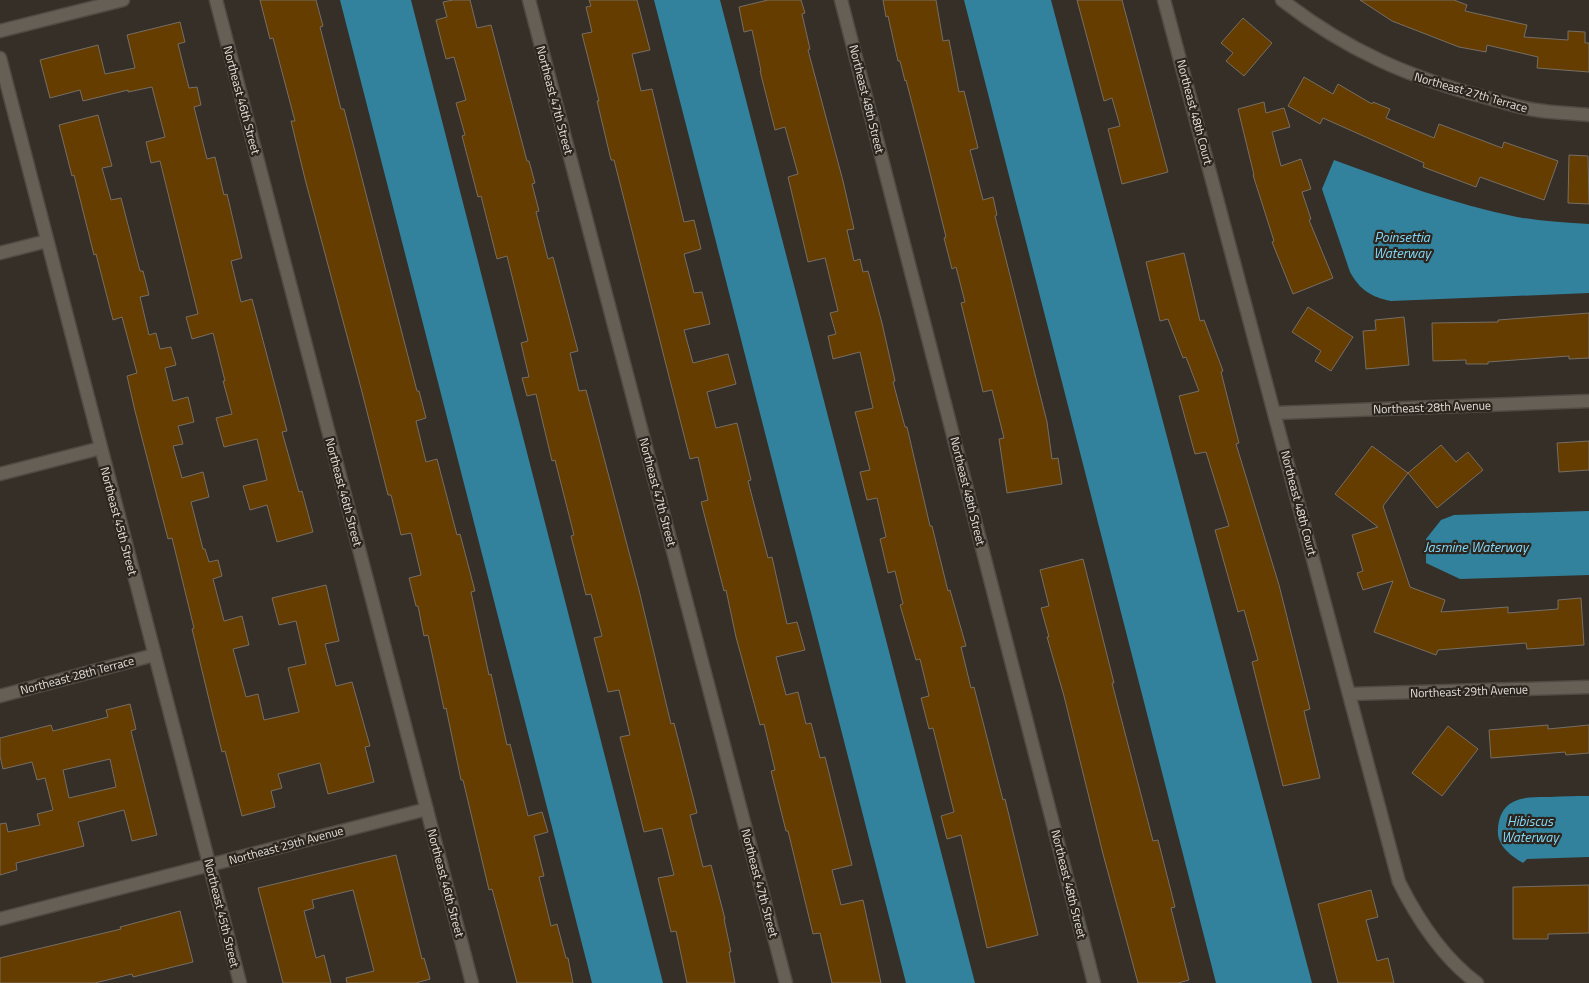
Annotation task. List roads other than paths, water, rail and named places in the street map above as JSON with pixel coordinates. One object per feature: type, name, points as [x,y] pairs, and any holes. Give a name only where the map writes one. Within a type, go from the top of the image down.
[{"type":"street","points":[[0,31],[124,0]]},
{"type":"street","name":"Northeast 46th Street","points":[[216,0],[472,983]]},
{"type":"street","name":"Northeast 47th Street","points":[[529,0],[786,983]]},
{"type":"street","name":"Northeast 48th Street","points":[[841,0],[1094,983]]},
{"type":"street","name":"Northeast 48th Court","points":[[1164,0],[1276,412],[1400,882],[1410,905],[1432,936],[1449,957],[1477,983]]},
{"type":"street","name":"Northeast 27th Terrace","points":[[1282,0],[1342,42],[1379,61],[1415,76],[1459,91],[1534,110],[1589,115]]},
{"type":"street","name":"Northeast 45th Street","points":[[0,58],[240,983]]},
{"type":"street","points":[[0,253],[47,241]]},
{"type":"street","name":"Northeast 28th Avenue","points":[[1276,412],[1589,401]]},
{"type":"street","points":[[0,474],[101,448]]},
{"type":"street","name":"Northeast 28th Terrace","points":[[0,696],[154,655]]},
{"type":"street","name":"Northeast 29th Avenue","points":[[1349,694],[1589,687]]},
{"type":"street","name":"Northeast 29th Avenue","points":[[0,920],[427,809]]},
{"type":"water","points":[[340,0],[411,0],[663,983],[592,983]]},
{"type":"water","points":[[654,0],[720,0],[975,983],[906,983]]},
{"type":"water","points":[[964,0],[1051,0],[1312,983],[1216,983]]},
{"type":"water","name":"Poinsettia Waterway","points":[[1334,160],[1470,206],[1535,220],[1589,224],[1589,293],[1391,301],[1372,295],[1358,284],[1350,272],[1322,189]]},
{"type":"water","name":"Jasmine Waterway","points":[[1589,511],[1589,575],[1460,579],[1426,563],[1426,539],[1441,520],[1454,515]]},
{"type":"water","name":"Hibiscus Waterway","points":[[1589,796],[1589,857],[1527,859],[1523,863],[1509,853],[1499,840],[1498,828],[1500,817],[1509,804],[1532,797]]}]
